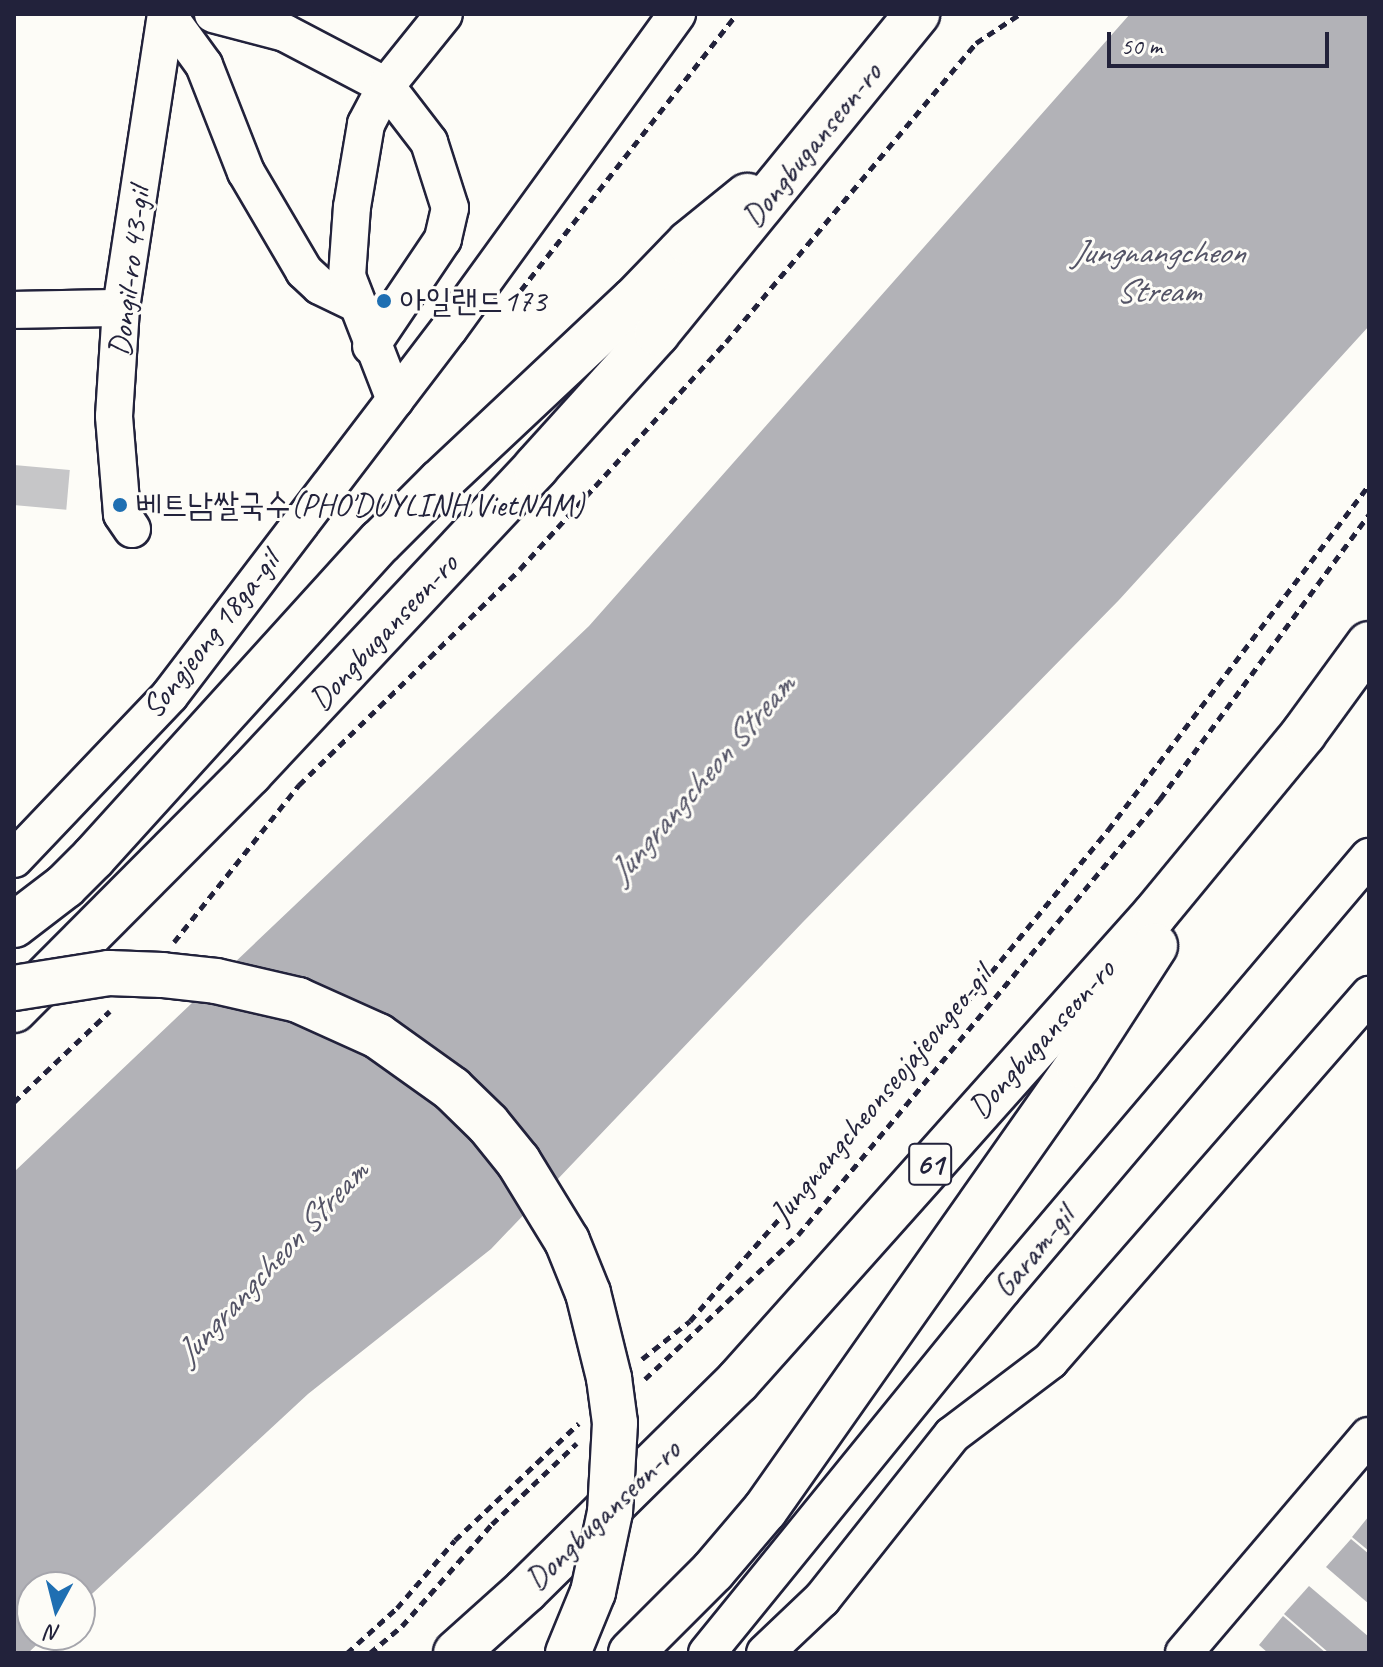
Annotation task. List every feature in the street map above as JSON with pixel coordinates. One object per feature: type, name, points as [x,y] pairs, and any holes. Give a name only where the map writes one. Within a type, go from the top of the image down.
[{"type":"highway","name":"Dongbuganseon-ro","points":[[14,1010],[408,609],[657,333],[818,140],[917,14]]},
{"type":"highway","points":[[14,925],[65,886],[93,858],[420,502],[634,300],[689,243],[818,140]]},
{"type":"highway","name":"Dongbuganseon-ro","points":[[456,1653],[535,1581],[738,1381],[1155,914],[1249,801],[1369,644]]},
{"type":"highway","points":[[631,1653],[713,1571],[765,1510],[1078,1065],[1249,801]]},
{"type":"highway","points":[[14,988],[109,973],[216,981],[298,1000],[378,1036],[452,1089],[488,1124],[518,1161],[567,1241],[588,1293],[609,1378],[615,1423],[610,1512],[593,1592],[568,1653]]},
{"type":"street","name":"Dongil-ro 43-gil","points":[[166,14],[204,65],[246,172],[304,271],[320,286],[357,304]]},
{"type":"street","name":"Dongil-ro 43-gil","points":[[132,529],[122,514],[114,416],[121,308],[166,14]]},
{"type":"street","points":[[213,14],[285,33],[386,86],[429,142],[450,208],[443,239],[371,346]]},
{"type":"street","points":[[395,400],[371,346],[347,276],[352,207],[366,124],[386,86],[444,14]]},
{"type":"street","name":"Songjeong 18ga-gil","points":[[14,859],[170,695],[395,400],[677,14]]},
{"type":"street","points":[[14,310],[121,308]]},
{"type":"street","name":"Garam-gil","points":[[707,1653],[992,1302],[1283,963],[1369,857]]},
{"type":"street","points":[[765,1653],[822,1599],[952,1435],[1050,1361],[1369,995]]},
{"type":"street","points":[[1184,1653],[1369,1436]]},
{"type":"path","points":[[170,948],[299,785],[520,569],[726,342],[976,43],[1020,14]]},
{"type":"path","points":[[636,1363],[690,1321],[938,1037],[1108,830],[1369,485]]},
{"type":"path","name":"Jungnangcheonseojajeongeo-gil","points":[[639,1385],[798,1235],[1160,799],[1369,514]]},
{"type":"path","points":[[14,1102],[120,1002]]},
{"type":"path","points":[[347,1653],[397,1608],[455,1540],[588,1413]]},
{"type":"path","points":[[370,1653],[402,1626],[492,1524],[582,1438]]},
{"type":"water","name":"Jungnangcheon Stream","points":[[1130,14],[1369,14],[1369,326],[1119,600],[803,922],[491,1249],[308,1394],[96,1590],[96,1571],[16,1571],[16,1651],[30,1651],[14,1653],[14,1172],[589,626]]},
{"type":"water","points":[[1369,1516],[1369,1551],[1352,1537]]},
{"type":"water","points":[[1351,1539],[1369,1554],[1369,1604],[1326,1567]]},
{"type":"water","points":[[1309,1586],[1369,1637],[1369,1653],[1329,1653],[1284,1614]]},
{"type":"water","points":[[1283,1616],[1326,1653],[1268,1653],[1259,1645]]},
{"type":"building","points":[[14,465],[70,470],[66,510],[14,505]]},
{"type":"place","name":"아일랜드173","points":[[384,301]]},
{"type":"place","name":"베트남쌀국수(PHO'DUYLINH,VietNAM)","points":[[120,505]]},
{"type":"water label","name":"Jungrangcheon Stream","points":[[701,778]]},
{"type":"water label","name":"Jungrangcheon Stream","points":[[271,1262]]}]
